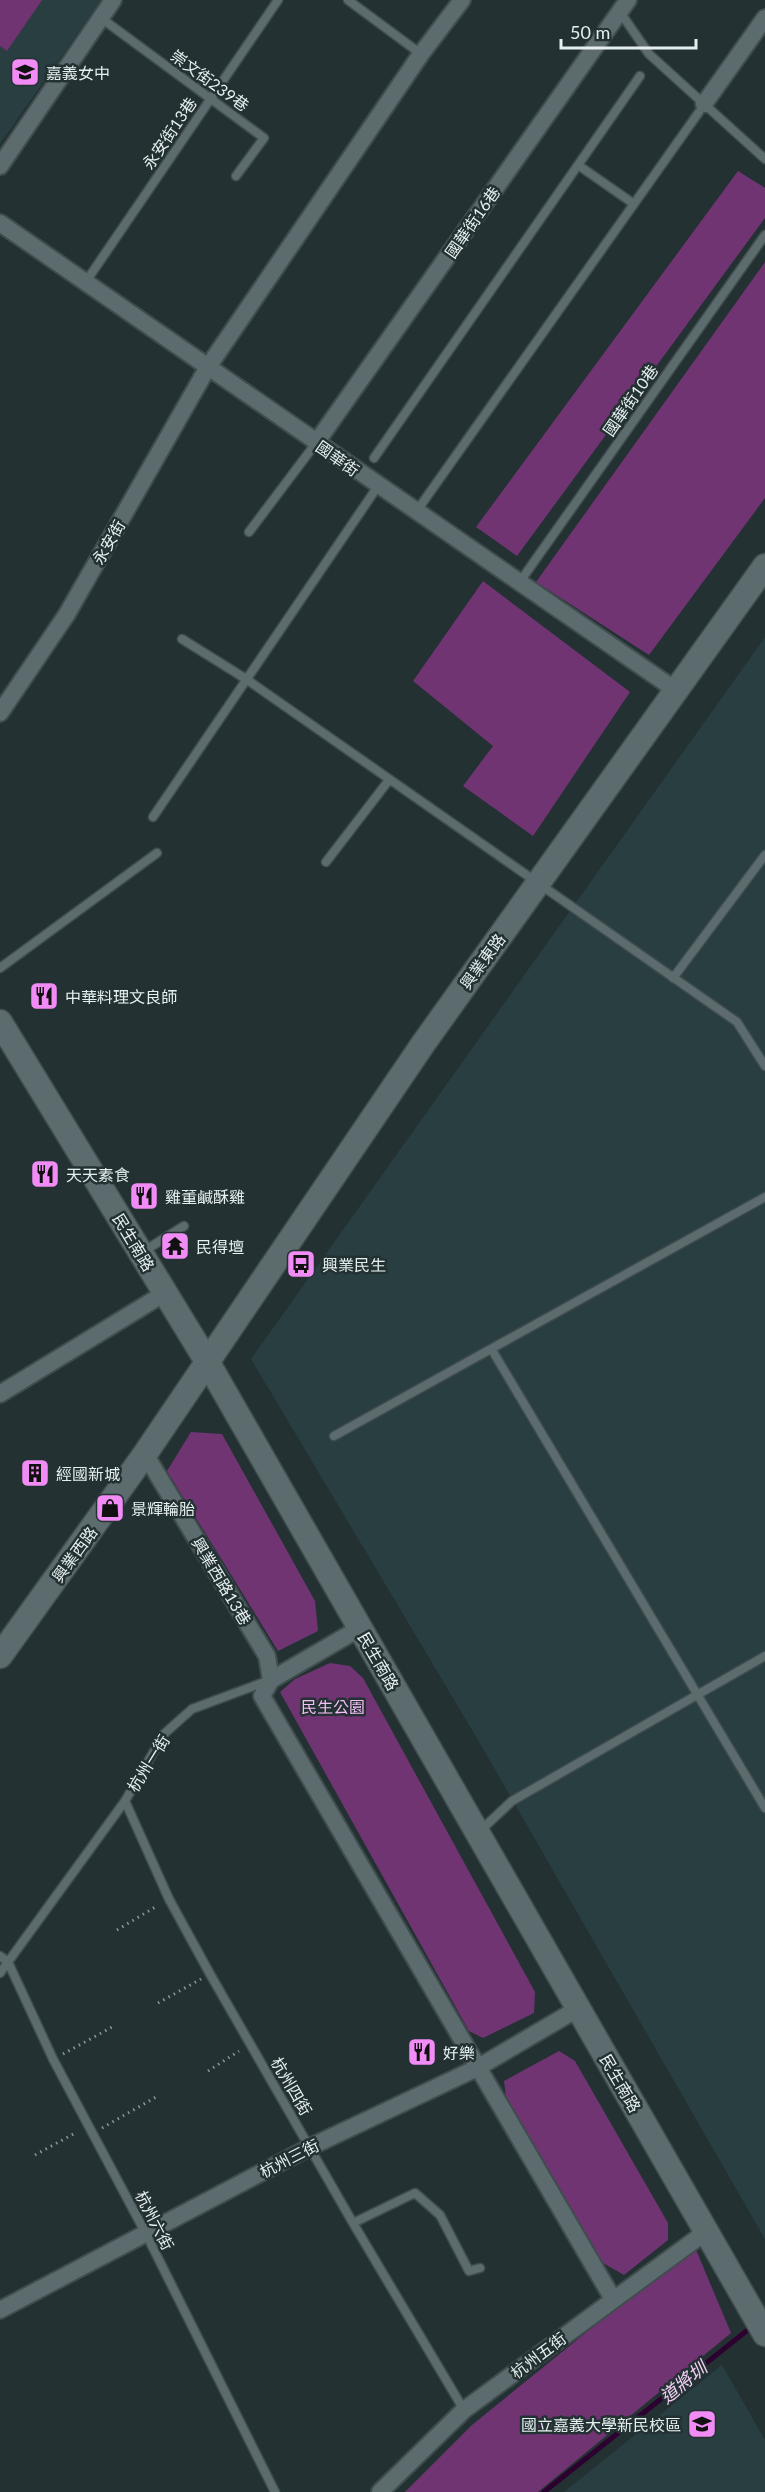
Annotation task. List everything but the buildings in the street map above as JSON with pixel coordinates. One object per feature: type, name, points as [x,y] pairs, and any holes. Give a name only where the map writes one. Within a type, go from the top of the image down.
[{"type":"main road","name":"興業東路","points":[[208,1363],[423,1044],[765,566]]},
{"type":"main road","name":"民生南路","points":[[0,1022],[208,1363],[765,2334]]},
{"type":"main road","name":"興業西路","points":[[0,1656],[146,1454],[208,1363]]},
{"type":"street","points":[[0,166],[113,0]]},
{"type":"street","name":"永安街","points":[[0,713],[67,614],[208,367],[421,54],[462,0]]},
{"type":"street","name":"國華街16巷","points":[[316,443],[624,6]]},
{"type":"street","points":[[701,108],[765,18]]},
{"type":"street","name":"國華街","points":[[0,223],[677,691]]},
{"type":"street","points":[[0,1394],[165,1293]]},
{"type":"street","name":"興業西路13巷","points":[[146,1454],[267,1656],[271,1680]]},
{"type":"street","name":"杭州一街","points":[[271,1680],[360,1628]]},
{"type":"street","points":[[271,1680],[262,1696],[613,2299]]},
{"type":"street","name":"杭州三街","points":[[0,2310],[310,2147],[477,2068],[579,2008]]},
{"type":"street","name":"杭州五街","points":[[380,2492],[464,2410],[707,2231]]},
{"type":"lane","name":"永安街13巷","points":[[85,283],[278,0]]},
{"type":"lane","points":[[348,0],[421,54]]},
{"type":"lane","points":[[624,6],[649,54],[701,108],[765,159]]},
{"type":"lane","name":"崇文街239巷","points":[[101,18],[264,138],[236,176]]},
{"type":"lane","points":[[374,459],[640,76]]},
{"type":"lane","points":[[416,512],[701,108]]},
{"type":"lane","points":[[578,165],[634,204]]},
{"type":"lane","name":"國華街10巷","points":[[519,583],[765,235]]},
{"type":"lane","points":[[249,532],[316,443]]},
{"type":"lane","points":[[153,817],[378,486]]},
{"type":"lane","points":[[182,639],[246,679],[736,1022],[765,1066]]},
{"type":"lane","points":[[326,862],[389,780]]},
{"type":"lane","points":[[0,968],[157,853]]},
{"type":"lane","points":[[673,978],[765,855]]},
{"type":"lane","points":[[334,1436],[765,1197]]},
{"type":"lane","points":[[141,1253],[184,1226]]},
{"type":"lane","points":[[492,1350],[765,1808]]},
{"type":"lane","points":[[478,1832],[512,1801],[695,1694],[765,1656]]},
{"type":"lane","name":"杭州一街","points":[[0,1973],[125,1801],[164,1734],[192,1709],[271,1680]]},
{"type":"lane","name":"杭州四街","points":[[125,1801],[169,1899],[210,1974],[352,2223],[464,2410]]},
{"type":"lane","points":[[0,1956],[8,1962]]},
{"type":"lane","name":"杭州六街","points":[[8,1962],[53,2059],[145,2232],[275,2492]]},
{"type":"lane","points":[[352,2223],[415,2193],[440,2215],[469,2271],[480,2268]]},
{"type":"path","points":[[117,1930],[169,1899]]},
{"type":"path","points":[[158,2002],[210,1974]]},
{"type":"path","points":[[53,2059],[114,2026]]},
{"type":"path","points":[[208,2071],[251,2044]]},
{"type":"path","points":[[35,2155],[156,2097]]},
{"type":"shaded area","name":"嘉義女中","points":[[0,0],[101,0],[0,144]]},
{"type":"shaded area","points":[[765,637],[765,2239],[475,1735],[251,1359]]},
{"type":"shaded area","name":"國立嘉義大學新民校區","points":[[722,2365],[765,2440],[765,2492],[564,2492]]},
{"type":"green space","points":[[0,0],[42,0],[7,51],[0,46]]},
{"type":"green space","points":[[738,171],[765,188],[765,218],[517,556],[476,527]]},
{"type":"green space","points":[[765,262],[765,498],[649,655],[536,582]]},
{"type":"green space","points":[[483,581],[630,692],[533,836],[463,786],[493,746],[413,681]]},
{"type":"green space","points":[[191,1432],[222,1434],[315,1601],[318,1631],[278,1651],[167,1471]]},
{"type":"green space","name":"民生公園","points":[[330,1663],[350,1666],[363,1678],[535,1992],[534,2013],[483,2038],[469,2031],[280,1692],[295,1679]]},
{"type":"green space","points":[[559,2051],[575,2061],[668,2223],[668,2240],[624,2275],[603,2263],[506,2097],[504,2081]]},
{"type":"green space","points":[[694,2245],[731,2333],[538,2492],[405,2492],[472,2425]]},
{"type":"waterway","name":"道將圳","points":[[544,2492],[754,2325]]},
{"type":"place","name":"嘉義女中","points":[[25,72]]},
{"type":"place","name":"中華料理文良師","points":[[44,996]]},
{"type":"place","name":"天天素食","points":[[45,1174]]},
{"type":"place","name":"雞董鹹酥雞","points":[[144,1196]]},
{"type":"place","name":"民得壇","points":[[175,1246]]},
{"type":"place","name":"興業民生","points":[[301,1264]]},
{"type":"place","name":"經國新城","points":[[35,1473]]},
{"type":"place","name":"景輝輪胎","points":[[110,1508]]},
{"type":"place","name":"好樂","points":[[422,2052]]},
{"type":"place","name":"國立嘉義大學新民校區","points":[[702,2424]]}]
